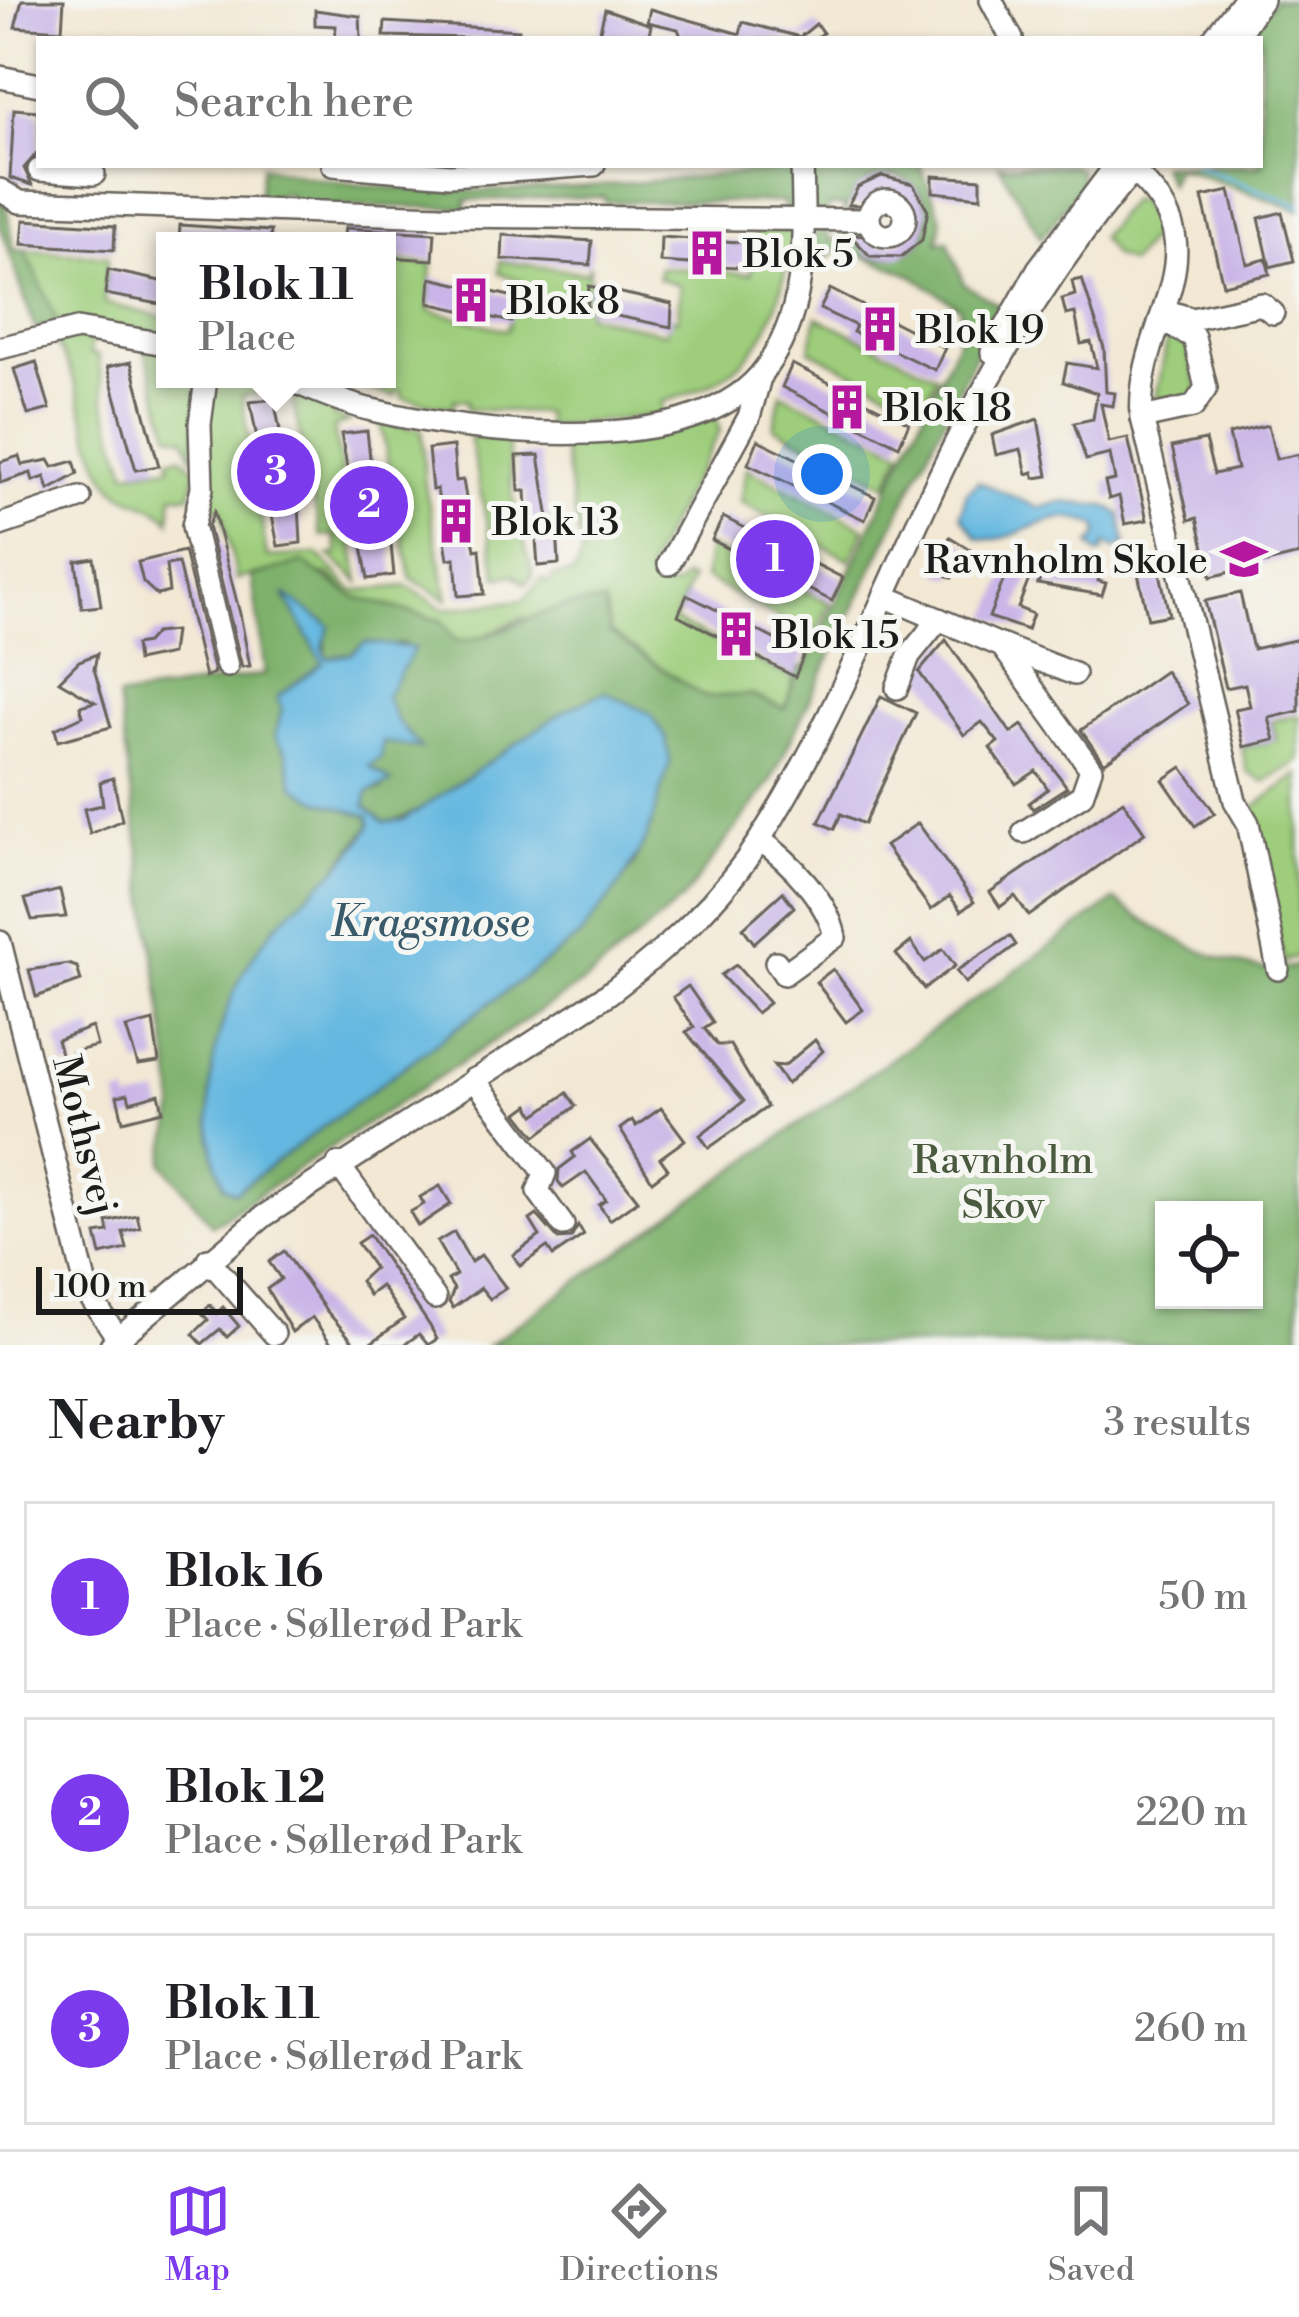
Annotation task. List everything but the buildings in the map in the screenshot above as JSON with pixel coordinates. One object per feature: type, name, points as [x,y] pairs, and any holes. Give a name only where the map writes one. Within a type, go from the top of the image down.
[{"type":"street","points":[[992,0],[1010,36]]},
{"type":"street","points":[[1215,36],[1243,0]]},
{"type":"street","points":[[1237,36],[1262,0]]},
{"type":"street","points":[[0,77],[36,84]]},
{"type":"street","points":[[368,168],[450,175],[550,168]]},
{"type":"street","points":[[669,564],[749,417],[761,373],[794,307],[804,261],[802,168]]},
{"type":"street","points":[[115,1341],[208,1259],[338,1164],[657,956],[727,884],[760,840],[884,596],[959,435],[1054,273],[1127,168]]},
{"type":"street","points":[[1129,168],[1165,209],[1176,236],[1177,273],[1143,376],[1142,418],[1234,801],[1248,824],[1278,969]]},
{"type":"street","points":[[51,203],[46,171],[94,174]]},
{"type":"street","points":[[0,190],[20,202],[869,220]]},
{"type":"street","points":[[1162,315],[1192,320],[1262,304],[1273,313]]},
{"type":"street","points":[[1142,418],[1192,406],[1206,388],[1194,337],[1162,315]]},
{"type":"street","points":[[0,349],[42,334],[89,329],[156,342]]},
{"type":"street","points":[[314,388],[393,414],[466,427],[560,434],[672,422],[714,407],[761,373]]},
{"type":"street","points":[[206,388],[202,488],[193,526],[227,666]]},
{"type":"street","points":[[0,525],[80,498]]},
{"type":"street","points":[[884,596],[1074,674]]},
{"type":"street","points":[[897,688],[908,656],[938,619]]},
{"type":"street","points":[[1002,646],[1091,770],[1082,795],[1024,832]]},
{"type":"street","points":[[760,840],[784,857],[832,923],[836,938],[784,974],[776,962]]},
{"type":"street","name":"Mothsvej","points":[[0,943],[88,1294],[115,1341]]},
{"type":"street","points":[[474,1079],[544,1174],[538,1191],[562,1225]]},
{"type":"street","points":[[338,1164],[435,1298]]},
{"type":"street","points":[[208,1259],[274,1334]]},
{"type":"green space","points":[[1274,0],[1299,0],[1299,210],[1179,168],[1263,168],[1263,36],[1249,36]]},
{"type":"green space","points":[[262,168],[394,188],[460,191],[594,186],[795,169],[796,207],[784,217],[785,203],[779,202],[605,202],[604,197],[467,200],[466,208],[290,205],[290,194],[278,194],[277,204],[258,203]]},
{"type":"green space","points":[[921,168],[942,219],[938,242],[948,241],[964,284],[999,305],[770,783],[683,899],[590,978],[212,1225],[163,1163],[175,1108],[173,1087],[118,698],[265,674],[252,577],[303,562],[353,596],[442,621],[456,641],[494,633],[563,607],[605,604],[610,633],[704,697],[751,695],[785,709],[799,667],[804,669],[808,661],[960,335],[960,308],[914,276],[840,247],[823,262],[812,256],[814,235],[828,228],[829,240],[841,239],[841,228],[848,228],[870,256],[898,255],[916,246],[926,231],[927,214],[911,183],[894,176],[873,179],[854,193],[845,214],[843,206],[828,206],[827,217],[813,213],[807,169]],"holes":[[[284,595],[312,619],[325,621],[326,658],[404,643],[386,696],[397,721],[419,747],[382,742],[369,766],[382,789],[368,792],[365,806],[384,822],[401,819],[450,791],[536,730],[582,704],[670,762],[634,865],[579,937],[235,1192],[227,1015],[244,971],[276,925],[320,888],[370,826],[369,816],[319,801],[294,786],[286,752],[275,737],[291,686],[323,663]]]},
{"type":"green space","points":[[1001,168],[1080,170],[1082,184],[1041,238]]},
{"type":"green space","points":[[1162,168],[1176,168],[1169,184]]},
{"type":"green space","points":[[0,199],[6,204],[14,249],[27,253],[58,324],[35,329],[0,224]]},
{"type":"green space","points":[[1131,199],[1141,202],[1158,229],[1130,263],[1114,256],[1100,237]]},
{"type":"green space","points":[[756,227],[796,233],[796,257],[788,257],[764,334],[734,369],[662,402],[663,415],[546,426],[545,413],[467,409],[467,401],[454,400],[453,408],[402,398],[402,391],[396,390],[395,396],[366,388],[396,388],[396,262],[432,264],[429,310],[507,330],[512,314],[519,311],[521,280],[499,273],[500,261],[587,273],[590,265],[587,314],[665,333],[671,319],[678,319],[680,285],[658,278],[659,267],[751,274]]},
{"type":"green space","points":[[14,249],[108,256],[104,303],[156,316],[156,335],[58,324]]},
{"type":"green space","points":[[817,317],[937,376],[921,407],[810,350]]},
{"type":"green space","points":[[1169,331],[1185,337],[1198,388],[1196,396],[1154,409]]},
{"type":"green space","points":[[92,336],[90,354],[98,356],[105,403],[127,472],[170,467],[170,458],[181,456],[197,470],[190,495],[173,495],[170,521],[115,488],[100,464],[71,373],[54,341]]},
{"type":"green space","points":[[144,346],[156,348],[156,387]]},
{"type":"green space","points":[[156,388],[197,388],[193,459],[185,437],[170,434]]},
{"type":"green space","points":[[210,388],[262,388],[272,391],[242,396],[267,557],[318,554],[353,591],[407,586],[444,609],[524,600],[542,579],[549,583],[554,576],[574,574],[582,554],[561,439],[713,412],[720,431],[666,530],[648,576],[665,588],[677,586],[685,577],[691,580],[674,621],[794,679],[785,709],[751,695],[704,697],[610,633],[522,618],[475,640],[456,641],[442,621],[352,596],[329,575],[283,569],[237,579],[221,508],[203,510]]},
{"type":"green space","points":[[291,393],[335,408],[333,417],[350,421],[334,427],[360,582],[329,555],[338,554],[335,535],[321,536]]},
{"type":"green space","points":[[781,393],[902,451],[887,485],[774,427]]},
{"type":"green space","points":[[380,421],[422,430],[425,485],[448,600],[411,578]]},
{"type":"green space","points":[[469,436],[507,439],[513,498],[533,575],[526,584],[515,575],[498,577]]},
{"type":"green space","points":[[746,468],[865,528],[850,560],[740,502]]},
{"type":"green space","points":[[709,547],[830,603],[814,637],[704,578]]},
{"type":"green space","points":[[1299,715],[1299,761],[1264,782],[1247,772],[1242,748],[1276,740],[1272,721]]},
{"type":"green space","points":[[1299,774],[1299,956],[1284,962],[1249,811]]},
{"type":"green space","name":"Ravnholm Skov","points":[[1115,900],[1203,952],[1254,967],[1299,965],[1299,1345],[488,1345]]},
{"type":"water","points":[[978,481],[1039,508],[1061,502],[1106,506],[1120,514],[1126,544],[1114,549],[1105,543],[1103,553],[1097,553],[1090,545],[1099,534],[1097,526],[1062,518],[1008,537],[978,538],[961,515],[966,493]]},
{"type":"water","name":"Kragsmose","points":[[284,594],[330,626],[323,646],[326,658],[351,654],[365,642],[415,648],[386,696],[397,721],[421,748],[383,742],[381,758],[369,766],[392,782],[368,792],[365,806],[384,822],[404,820],[564,711],[605,692],[651,714],[666,738],[670,762],[647,838],[619,886],[579,937],[235,1192],[224,1187],[210,1121],[215,1051],[225,1016],[238,984],[275,927],[338,867],[370,826],[369,816],[319,801],[294,786],[286,752],[275,737],[282,709],[277,697],[323,663]]},
{"type":"waterway","points":[[1204,168],[1299,206]]},
{"type":"place","name":"Blok 5","points":[[707,253]]},
{"type":"place","name":"Blok 8","points":[[471,300]]},
{"type":"place","name":"Blok 19","points":[[880,329]]},
{"type":"place","name":"Blok 18","points":[[847,407]]},
{"type":"place","name":"Blok 11","points":[[276,472]]},
{"type":"place","name":"Blok 12","points":[[369,505]]},
{"type":"place","name":"Blok 13","points":[[456,521]]},
{"type":"place","name":"Blok 16","points":[[775,559]]},
{"type":"place","name":"Ravnholm Skole","points":[[1244,559]]},
{"type":"place","name":"Blok 15","points":[[736,634]]}]
